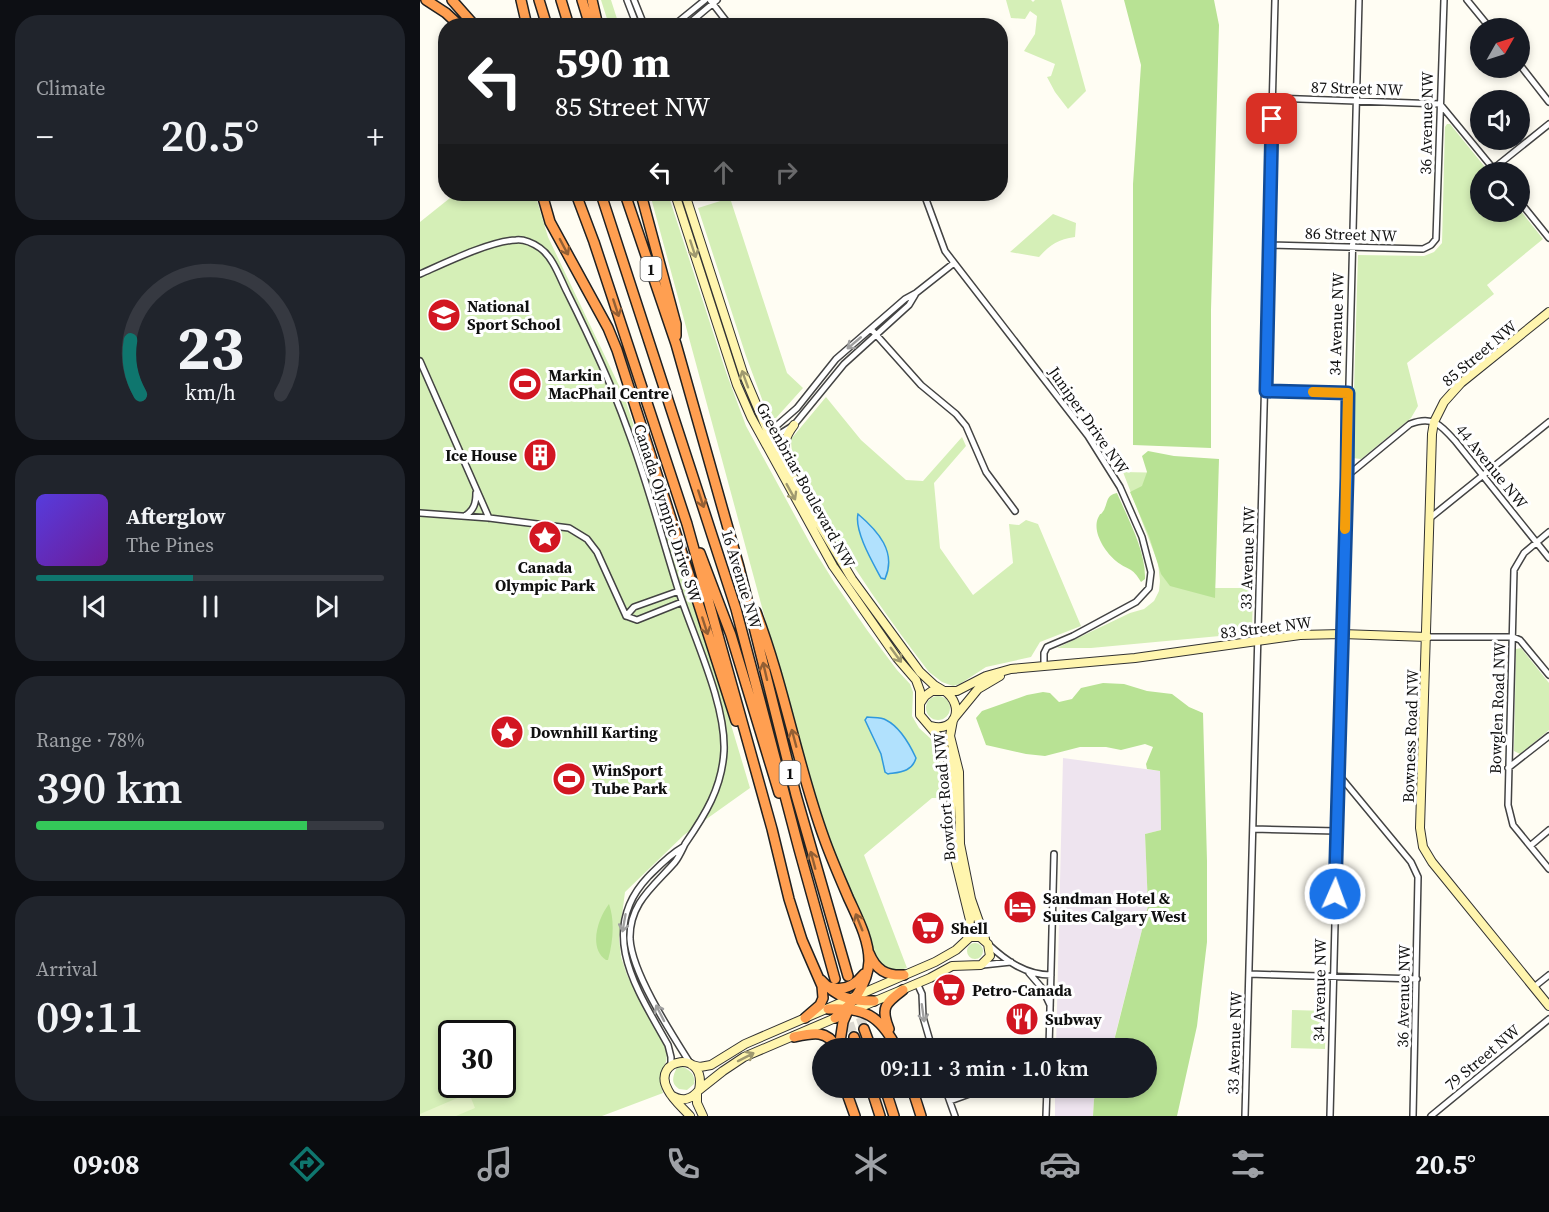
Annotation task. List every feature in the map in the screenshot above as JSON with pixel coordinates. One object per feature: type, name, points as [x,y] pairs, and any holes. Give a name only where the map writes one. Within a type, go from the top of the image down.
[{"type":"highway","points":[[426,0],[451,18]]},
{"type":"highway","points":[[452,0],[468,18]]},
{"type":"highway","points":[[521,0],[525,18]]},
{"type":"highway","points":[[538,0],[544,18]]},
{"type":"highway","points":[[561,0],[567,18]]},
{"type":"highway","points":[[582,0],[588,18]]},
{"type":"highway","points":[[592,0],[596,18]]},
{"type":"highway","points":[[544,201],[550,222],[608,328],[617,350],[772,829]]},
{"type":"highway","points":[[579,201],[687,524],[796,922],[823,992],[823,998],[818,1007],[805,1018]]},
{"type":"highway","name":"16 Avenue NW","points":[[603,201],[736,609],[798,849],[835,979]]},
{"type":"highway","name":"16 Avenue NW","points":[[627,201],[676,344],[739,567],[798,806],[848,976]]},
{"type":"highway","points":[[643,201],[676,324],[676,344]]},
{"type":"highway","points":[[687,524],[711,577],[731,635],[768,761],[798,849]]},
{"type":"highway","points":[[739,567],[770,648],[799,759],[824,838],[861,925],[872,961],[888,975],[904,975]]},
{"type":"highway","points":[[840,1038],[852,1004],[866,978],[868,951]]},
{"type":"highway","points":[[825,985],[835,989],[849,986],[858,981],[868,967]]},
{"type":"highway","points":[[818,975],[833,992],[882,1025],[890,1038]]},
{"type":"highway","points":[[893,1038],[884,1012],[890,1000],[903,990]]},
{"type":"highway","points":[[828,1009],[874,1001]]},
{"type":"highway","points":[[835,1018],[852,1004]]},
{"type":"highway","points":[[864,1029],[867,1038]]},
{"type":"highway","points":[[794,1037],[819,1033],[828,1038]]},
{"type":"highway","points":[[849,1098],[855,1116]]},
{"type":"highway","points":[[874,1098],[880,1116]]},
{"type":"highway","points":[[888,1098],[894,1116]]},
{"type":"highway","points":[[915,1098],[921,1116]]},
{"type":"street","points":[[627,0],[634,18]]},
{"type":"street","points":[[634,0],[641,18]]},
{"type":"street","points":[[683,18],[705,0]]},
{"type":"street","name":"33 Avenue NW","points":[[1245,1116],[1275,0]]},
{"type":"street","name":"34 Avenue NW","points":[[1330,1116],[1359,0]]},
{"type":"street","name":"36 Avenue NW","points":[[1431,245],[1436,239],[1437,230],[1444,0]]},
{"type":"street","points":[[1468,0],[1482,18]]},
{"type":"street","points":[[695,18],[713,1],[725,18]]},
{"type":"street","points":[[1530,78],[1549,102]]},
{"type":"street","name":"87 Street NW","points":[[1272,98],[1440,104]]},
{"type":"street","points":[[1440,104],[1487,162]]},
{"type":"street","points":[[1505,162],[1549,124]]},
{"type":"street","name":"Greenbriar Boulevard NW","points":[[677,201],[737,385],[762,440],[833,566],[897,658],[916,680],[920,692],[920,704]]},
{"type":"street","name":"Greenbriar Boulevard NW","points":[[687,201],[743,374],[770,436],[841,561],[897,643],[922,676],[945,691]]},
{"type":"street","name":"Juniper Drive NW","points":[[927,201],[945,251],[1088,436],[1120,486],[1142,537],[1148,558],[1151,580],[1145,595],[1073,636],[1047,647],[1044,653],[1044,666]]},
{"type":"street","points":[[1530,214],[1549,238]]},
{"type":"street","name":"Canada Olympic Drive SW","points":[[420,274],[454,259],[515,240],[528,242],[541,249],[547,255],[576,310],[627,427],[682,602],[718,705],[724,743],[721,771],[713,799],[676,860],[646,891],[638,903],[633,917],[630,939],[646,986],[691,1064]]},
{"type":"street","name":"86 Street NW","points":[[1269,245],[1423,249],[1431,245]]},
{"type":"street","points":[[770,436],[836,359],[905,299],[916,293],[954,262]]},
{"type":"street","points":[[790,472],[784,442],[787,434],[844,364],[909,305],[916,293]]},
{"type":"street","name":"85 Street NW","points":[[1434,422],[1443,402],[1461,383],[1549,312]]},
{"type":"street","points":[[872,329],[921,385],[966,426],[986,472],[1015,511]]},
{"type":"street","points":[[420,361],[489,518]]},
{"type":"street","points":[[1266,391],[1348,393]]},
{"type":"street","points":[[1347,476],[1410,424],[1421,420],[1434,422]]},
{"type":"street","name":"44 Avenue NW","points":[[1434,422],[1443,427],[1549,558]]},
{"type":"street","name":"Bowness Road NW","points":[[1434,422],[1420,828],[1423,847],[1432,862],[1549,1006]]},
{"type":"street","points":[[1430,518],[1549,422]]},
{"type":"street","points":[[762,440],[794,425]]},
{"type":"street","points":[[464,517],[470,513],[476,503],[476,488]]},
{"type":"street","points":[[420,513],[489,518],[569,528],[587,539],[597,552],[626,616],[638,620],[682,602]]},
{"type":"street","points":[[1537,542],[1549,532]]},
{"type":"street","name":"Bowglen Road NW","points":[[1537,542],[1524,552],[1514,570],[1508,768],[1509,814],[1513,825],[1549,869]]},
{"type":"street","points":[[626,616],[634,607],[679,591]]},
{"type":"street","name":"83 Street NW","points":[[945,691],[957,691],[996,672],[1135,658],[1300,635],[1513,637]]},
{"type":"street","points":[[1513,637],[1520,640],[1549,675]]},
{"type":"street","name":"83 Street NW","points":[[954,719],[978,689],[994,678],[1022,668]]},
{"type":"street","points":[[936,690],[945,691],[956,702],[957,710],[954,719],[943,727],[934,727],[927,724],[920,715],[920,704],[928,693],[936,690]]},
{"type":"street","name":"Bowfort Road NW","points":[[954,719],[950,736],[959,772],[960,844],[972,899],[987,942]]},
{"type":"street","name":"Bowfort Road NW","points":[[927,724],[941,740],[950,762],[952,838],[970,920],[965,941]]},
{"type":"street","points":[[1508,768],[1549,736]]},
{"type":"street","name":"36 Avenue NW","points":[[1339,776],[1411,862],[1418,877],[1413,1116]]},
{"type":"street","points":[[1253,829],[1337,831]]},
{"type":"street","points":[[1530,846],[1549,830]]},
{"type":"street","name":"Canada Olympic Drive SW","points":[[670,1065],[668,1045],[627,963],[622,934],[626,911],[633,896],[670,854],[684,846]]},
{"type":"street","points":[[1049,1038],[1054,854]]},
{"type":"street","points":[[852,1004],[904,975],[951,953],[965,941],[976,936],[1028,972],[1051,975]]},
{"type":"street","points":[[965,941],[961,950],[962,957],[966,962],[976,965],[990,956],[987,942]]},
{"type":"street","points":[[874,1001],[903,990],[952,966],[1011,962]]},
{"type":"street","points":[[1028,972],[1042,988],[1051,1006]]},
{"type":"street","points":[[1249,974],[1417,979]]},
{"type":"street","points":[[1534,987],[1549,975]]},
{"type":"street","points":[[917,983],[922,994],[923,1017],[929,1038]]},
{"type":"street","points":[[690,1116],[671,1095],[665,1081],[670,1065],[679,1062],[700,1067],[711,1065],[745,1044],[828,1009]]},
{"type":"street","points":[[671,1095],[684,1100],[691,1098],[744,1057],[835,1018]]},
{"type":"street","name":"79 Street NW","points":[[1431,1116],[1549,1019]]},
{"type":"street","points":[[691,1064],[700,1077],[697,1103],[703,1116]]},
{"type":"street","points":[[949,1098],[955,1116]]},
{"type":"street","points":[[950,1101],[958,1098]]},
{"type":"street","points":[[1046,1116],[1047,1098]]},
{"type":"shaded area","points":[[1063,758],[1160,771],[1161,830],[1145,834],[1148,906],[1116,1038],[1056,1038]]},
{"type":"shaded area","points":[[1055,1098],[1095,1098],[1093,1116],[1055,1116]]},
{"type":"green space","points":[[601,0],[611,0],[617,18],[607,18]]},
{"type":"green space","points":[[1006,0],[1031,0],[1033,2],[1035,0],[1061,0],[1086,91],[1068,109],[1047,77],[1051,76],[1055,64],[1024,51],[1035,34],[1037,16],[1030,11],[1025,19],[1011,18]]},
{"type":"green space","points":[[1124,0],[1214,0],[1219,25],[1211,310],[1211,448],[1133,445],[1133,184],[1141,65]]},
{"type":"green space","points":[[1450,124],[1481,162],[1470,162],[1470,222],[1530,222],[1543,239],[1487,285],[1494,294],[1407,363],[1418,406],[1411,418],[1361,459],[1352,458],[1358,255],[1424,256],[1434,252],[1442,243],[1445,127]]},
{"type":"green space","name":"Canada Olympic Park","points":[[446,201],[537,201],[548,237],[624,396],[717,678],[750,788],[684,835],[625,892],[619,938],[621,957],[627,975],[666,1048],[667,1058],[660,1078],[663,1093],[602,1116],[420,1116],[420,222]]},
{"type":"green space","points":[[652,201],[670,201],[746,426],[811,545],[834,582],[867,630],[910,684],[913,692],[912,716],[919,728],[937,748],[945,784],[944,798],[932,798],[864,855],[907,968],[887,971],[874,959],[818,808]]},
{"type":"green space","points":[[720,201],[731,201],[787,373],[803,388],[776,418],[772,418],[766,410],[698,208]]},
{"type":"green space","points":[[1053,214],[1076,223],[1075,237],[1055,243],[1039,257],[1010,252]]},
{"type":"green space","points":[[826,397],[861,440],[906,480],[923,481],[962,437],[966,446],[934,483],[940,548],[973,595],[1013,563],[1009,524],[1019,525],[1026,520],[1038,524],[1081,626],[1040,642],[1031,657],[986,667],[960,684],[953,686],[942,682],[929,672],[858,573],[832,532],[797,467],[791,439]]},
{"type":"green space","points":[[1148,451],[1174,456],[1219,459],[1215,598],[1170,586],[1161,574],[1149,536],[1130,492],[1142,486],[1147,472],[1142,456]]},
{"type":"green space","points":[[1123,472],[1218,474],[1215,588],[1253,588],[1252,633],[1091,648],[1057,648],[1130,613],[1144,609],[1154,601],[1159,591],[1158,563]]},
{"type":"green space","points":[[1117,493],[1143,557],[1145,579],[1141,582],[1132,571],[1112,557],[1098,535],[1098,518],[1109,497]]},
{"type":"green space","points":[[1521,648],[1549,683],[1549,730],[1520,754],[1514,751],[1516,649]]},
{"type":"green space","points":[[1103,683],[1124,684],[1147,691],[1172,694],[1189,707],[1203,713],[1207,942],[1197,1026],[1177,1116],[1093,1116],[1095,1098],[1157,1098],[1157,1038],[1115,1037],[1148,906],[1145,834],[1161,830],[1160,771],[1147,769],[1146,764],[1153,747],[1145,744],[1121,750],[1106,747],[1080,747],[1045,756],[1026,754],[986,745],[976,718],[982,711],[1027,695],[1043,692],[1050,693],[1059,702],[1072,699],[1081,688]]},
{"type":"green space","points":[[938,696],[947,699],[950,708],[947,717],[938,720],[929,717],[926,708],[929,699]]},
{"type":"green space","points":[[609,904],[613,932],[610,953],[606,960],[597,948],[596,941],[598,925]]},
{"type":"green space","points":[[975,943],[983,951],[975,959],[967,951]]},
{"type":"green space","points":[[1292,1010],[1326,1011],[1325,1049],[1291,1048]]},
{"type":"green space","points":[[677,1067],[689,1070],[694,1077],[694,1084],[687,1090],[679,1089],[673,1082]]},
{"type":"green space","points":[[457,1098],[471,1098],[475,1108],[456,1116],[420,1116],[420,1114]]},
{"type":"water","points":[[858,514],[884,543],[889,560],[885,579],[881,578],[865,547],[859,529]]},
{"type":"water","points":[[867,717],[884,719],[900,732],[916,758],[909,769],[888,774],[885,772],[881,754],[865,720]]},
{"type":"tunnel","points":[[848,979],[864,1029]]},
{"type":"tunnel","points":[[845,1010],[854,1037]]},
{"type":"slow traffic","points":[[1313,392],[1348,393],[1345,529]]},
{"type":"place","name":"National Sport School","points":[[444,315]]},
{"type":"place","name":"Markin MacPhail Centre","points":[[525,384]]},
{"type":"place","name":"Ice House","points":[[540,455]]},
{"type":"place","name":"Canada Olympic Park","points":[[545,537]]},
{"type":"place","name":"Downhill Karting","points":[[507,732]]},
{"type":"place","name":"WinSport Tube Park","points":[[569,779]]},
{"type":"place","name":"Sandman Hotel & Suites Calgary West","points":[[1020,907]]},
{"type":"place","name":"Shell","points":[[928,928]]},
{"type":"place","name":"Petro-Canada","points":[[949,990]]},
{"type":"place","name":"Subway","points":[[1022,1019]]},
{"type":"route","points":[[1272,119],[1266,391],[1348,393],[1335,894]]}]
